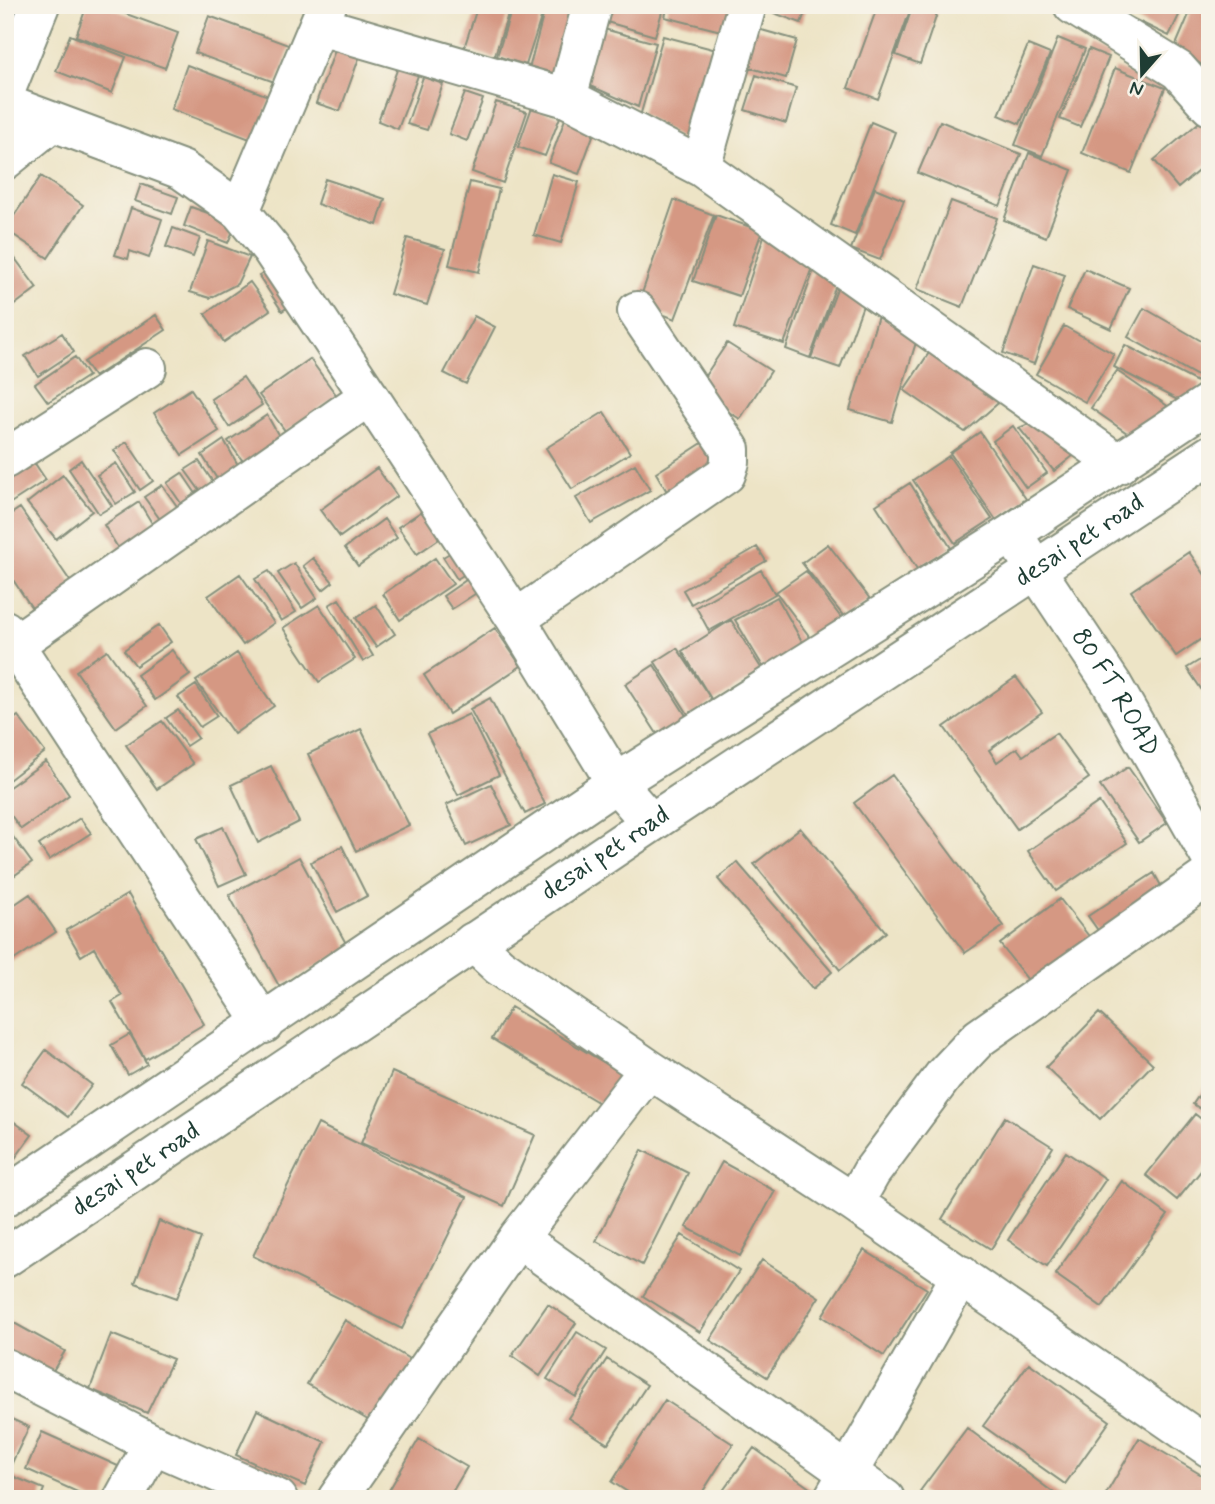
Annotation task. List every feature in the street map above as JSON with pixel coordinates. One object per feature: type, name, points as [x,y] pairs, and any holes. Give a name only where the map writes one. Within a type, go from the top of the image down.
[{"type":"street","points":[[5,92],[40,5]]},
{"type":"street","points":[[567,98],[592,5]]},
{"type":"street","points":[[701,167],[747,5]]},
{"type":"street","points":[[1073,5],[1178,71],[1210,106]]},
{"type":"street","points":[[240,211],[323,16],[567,98],[701,167],[1119,464]]},
{"type":"street","points":[[5,104],[181,170],[240,211],[271,249],[516,619],[616,783],[651,823]]},
{"type":"street","points":[[5,160],[52,122]]},
{"type":"street","points":[[516,619],[726,474],[730,449],[636,311]]},
{"type":"street","points":[[5,459],[147,368]]},
{"type":"street","points":[[264,1024],[8,642],[369,396]]},
{"type":"street","name":"desai pet road","points":[[5,1197],[616,783],[1012,534],[1210,402]]},
{"type":"street","name":"desai pet road","points":[[5,1258],[651,823],[1210,455]]},
{"type":"street","name":"80 FT ROAD","points":[[1012,534],[1112,684],[1210,856]]},
{"type":"street","points":[[854,1203],[871,1172],[944,1075],[979,1038],[1210,875]]},
{"type":"street","points":[[473,942],[499,966],[649,1069],[961,1275],[1210,1448]]},
{"type":"street","points":[[337,1499],[518,1238],[649,1069]]},
{"type":"street","points":[[518,1238],[839,1486],[885,1499]]},
{"type":"street","points":[[839,1486],[961,1275]]},
{"type":"street","points":[[5,1368],[153,1444],[278,1499]]},
{"type":"street","points":[[123,1499],[153,1444]]},
{"type":"building","points":[[87,5],[102,5],[178,33],[165,68],[76,36]]},
{"type":"building","points":[[478,5],[511,5],[494,58],[464,48]]},
{"type":"building","points":[[513,5],[545,5],[526,65],[497,56]]},
{"type":"building","points":[[546,5],[574,5],[561,77],[529,69]]},
{"type":"building","points":[[597,5],[664,5],[655,36],[593,18]]},
{"type":"building","points":[[668,5],[736,5],[729,33],[665,17]]},
{"type":"building","points":[[752,5],[808,5],[801,23]]},
{"type":"building","points":[[878,5],[912,5],[878,99],[848,88]]},
{"type":"building","points":[[913,5],[940,5],[920,64],[896,55]]},
{"type":"building","points":[[1117,5],[1184,5],[1169,36],[1115,10]]},
{"type":"building","points":[[1193,5],[1210,5],[1210,68],[1173,52]]},
{"type":"building","points":[[5,13],[22,19],[5,68]]},
{"type":"building","points":[[209,16],[291,46],[277,83],[195,53]]},
{"type":"building","points":[[751,27],[797,40],[786,78],[740,65]]},
{"type":"building","points":[[600,28],[656,43],[638,107],[582,82]]},
{"type":"building","points":[[70,35],[126,57],[112,93],[56,71]]},
{"type":"building","points":[[663,36],[724,52],[698,150],[641,113]]},
{"type":"building","points":[[1058,38],[1085,49],[1042,156],[1015,145]]},
{"type":"building","points":[[339,39],[363,47],[340,111],[316,103]]},
{"type":"building","points":[[1028,45],[1050,54],[1020,124],[999,115]]},
{"type":"building","points":[[1089,49],[1109,57],[1080,127],[1060,119]]},
{"type":"building","points":[[403,54],[423,62],[398,129],[378,121]]},
{"type":"building","points":[[187,65],[271,97],[255,141],[171,109]]},
{"type":"building","points":[[1115,68],[1165,88],[1131,173],[1082,153]]},
{"type":"building","points":[[756,75],[796,88],[786,123],[745,110]]},
{"type":"building","points":[[423,77],[443,84],[427,130],[407,124]]},
{"type":"building","points":[[465,93],[483,99],[467,141],[449,134]]},
{"type":"building","points":[[496,102],[527,112],[503,183],[472,172]]},
{"type":"building","points":[[532,107],[560,117],[545,156],[518,147]]},
{"type":"building","points":[[565,119],[595,130],[579,174],[549,163]]},
{"type":"building","points":[[1203,119],[1210,126],[1210,161],[1178,188],[1154,160]]},
{"type":"building","points":[[940,121],[1021,154],[1000,206],[918,173]]},
{"type":"building","points":[[871,122],[895,132],[855,235],[831,225]]},
{"type":"building","points":[[1029,153],[1072,170],[1046,237],[1004,220]]},
{"type":"building","points":[[552,174],[579,182],[561,243],[534,235]]},
{"type":"building","points":[[41,176],[83,205],[48,258],[5,229]]},
{"type":"building","points":[[325,179],[385,199],[377,225],[317,204]]},
{"type":"building","points":[[470,182],[499,189],[479,272],[449,265]]},
{"type":"building","points":[[141,184],[178,197],[172,214],[135,201]]},
{"type":"building","points":[[875,188],[904,200],[880,260],[851,249]]},
{"type":"building","points":[[674,200],[714,215],[675,319],[638,305]]},
{"type":"building","points":[[951,201],[997,218],[962,307],[917,289]]},
{"type":"building","points":[[191,207],[236,223],[228,243],[184,226]]},
{"type":"building","points":[[131,208],[162,219],[149,258],[130,251],[128,259],[115,255]]},
{"type":"building","points":[[716,215],[762,231],[739,296],[693,281]]},
{"type":"building","points":[[173,228],[200,238],[193,257],[166,247]]},
{"type":"building","points":[[766,230],[814,262],[784,344],[734,328]]},
{"type":"building","points":[[407,238],[445,249],[427,305],[390,294]]},
{"type":"building","points":[[208,241],[250,257],[237,284],[210,298],[190,292]]},
{"type":"building","points":[[5,245],[37,288],[5,312]]},
{"type":"building","points":[[1034,264],[1065,275],[1034,364],[1003,353]]},
{"type":"building","points":[[275,267],[297,301],[282,311],[259,276]]},
{"type":"building","points":[[1085,269],[1129,288],[1111,329],[1067,309]]},
{"type":"building","points":[[814,270],[838,279],[810,358],[786,349]]},
{"type":"building","points":[[841,279],[869,289],[840,368],[811,358]]},
{"type":"building","points":[[250,282],[270,310],[224,342],[205,314]]},
{"type":"building","points":[[1144,308],[1210,346],[1210,383],[1128,337]]},
{"type":"building","points":[[156,315],[166,330],[94,377],[84,362]]},
{"type":"building","points":[[474,316],[495,327],[466,384],[444,373]]},
{"type":"building","points":[[878,316],[920,329],[892,422],[850,410]]},
{"type":"building","points":[[1064,326],[1114,354],[1085,402],[1036,374]]},
{"type":"building","points":[[62,333],[74,352],[38,376],[25,356]]},
{"type":"building","points":[[939,338],[1012,391],[965,432],[904,390]]},
{"type":"building","points":[[727,343],[771,371],[740,419],[695,391]]},
{"type":"building","points":[[1125,345],[1201,384],[1189,406],[1114,367]]},
{"type":"building","points":[[75,357],[88,376],[48,402],[35,384]]},
{"type":"building","points":[[310,359],[337,396],[286,432],[259,395]]},
{"type":"building","points":[[1117,371],[1169,407],[1143,444],[1091,408]]},
{"type":"building","points":[[243,377],[262,405],[229,427],[211,399]]},
{"type":"building","points":[[191,389],[219,431],[182,455],[154,413]]},
{"type":"building","points":[[604,412],[630,453],[572,489],[546,448]]},
{"type":"building","points":[[267,415],[285,447],[251,472],[228,441]]},
{"type":"building","points":[[1046,417],[1078,452],[1054,471],[1019,428]]},
{"type":"building","points":[[1013,426],[1047,473],[1026,488],[993,441]]},
{"type":"building","points":[[980,432],[1026,499],[996,520],[950,453]]},
{"type":"building","points":[[710,438],[722,467],[672,500],[656,473]]},
{"type":"building","points":[[224,440],[243,474],[224,490],[202,455]]},
{"type":"building","points":[[127,442],[153,481],[140,490],[114,450]]},
{"type":"building","points":[[949,456],[992,519],[955,543],[913,480]]},
{"type":"building","points":[[81,460],[112,506],[99,514],[69,469]]},
{"type":"building","points":[[199,461],[221,494],[209,503],[185,470]]},
{"type":"building","points":[[34,462],[46,480],[9,504],[5,499],[5,481]]},
{"type":"building","points":[[116,463],[135,492],[116,504],[97,475]]},
{"type":"building","points":[[635,464],[650,490],[591,523],[576,498]]},
{"type":"building","points":[[377,468],[397,496],[340,537],[320,510]]},
{"type":"building","points":[[182,473],[201,501],[187,512],[167,483]]},
{"type":"building","points":[[63,475],[92,511],[56,539],[27,503]]},
{"type":"building","points":[[910,483],[951,548],[917,569],[876,505]]},
{"type":"building","points":[[162,485],[184,516],[167,529],[144,497]]},
{"type":"building","points":[[139,502],[158,533],[123,556],[104,525]]},
{"type":"building","points":[[20,508],[79,594],[40,620],[5,568],[5,518]]},
{"type":"building","points":[[427,508],[445,535],[417,554],[398,527]]},
{"type":"building","points":[[384,519],[397,538],[358,566],[345,548]]},
{"type":"building","points":[[828,544],[870,599],[845,618],[802,563]]},
{"type":"building","points":[[757,547],[766,561],[691,604],[683,590]]},
{"type":"building","points":[[457,549],[470,571],[457,579],[443,557]]},
{"type":"building","points":[[1189,552],[1210,582],[1210,633],[1176,656],[1131,591]]},
{"type":"building","points":[[313,558],[333,582],[323,590],[303,566]]},
{"type":"building","points":[[435,558],[453,584],[400,620],[383,594]]},
{"type":"building","points":[[294,563],[317,598],[302,608],[278,573]]},
{"type":"building","points":[[761,570],[775,594],[709,631],[696,607]]},
{"type":"building","points":[[269,571],[296,612],[281,621],[255,579]]},
{"type":"building","points":[[806,571],[845,623],[816,645],[776,592]]},
{"type":"building","points":[[240,574],[274,623],[243,645],[208,596]]},
{"type":"building","points":[[472,576],[481,590],[452,609],[443,596]]},
{"type":"building","points":[[777,597],[808,652],[768,675],[735,620]]},
{"type":"building","points":[[339,599],[373,656],[363,662],[329,605]]},
{"type":"building","points":[[319,605],[355,659],[319,682],[283,628]]},
{"type":"building","points":[[376,605],[395,634],[376,647],[356,618]]},
{"type":"building","points":[[731,620],[763,671],[713,702],[682,651]]},
{"type":"building","points":[[159,625],[171,642],[136,666],[124,650]]},
{"type":"building","points":[[495,628],[521,666],[449,714],[424,675]]},
{"type":"building","points":[[677,648],[713,702],[690,717],[655,662]]},
{"type":"building","points":[[107,650],[147,706],[116,728],[76,671]]},
{"type":"building","points":[[172,650],[190,675],[155,700],[137,675]]},
{"type":"building","points":[[237,653],[274,706],[234,734],[196,681]]},
{"type":"building","points":[[1210,654],[1210,702],[1187,668]]},
{"type":"building","points":[[654,665],[690,722],[661,740],[625,684]]},
{"type":"building","points":[[1016,677],[1042,712],[989,750],[997,762],[1017,748],[1023,756],[1056,733],[1089,778],[1017,829],[944,727]]},
{"type":"building","points":[[196,685],[217,716],[200,727],[178,697]]},
{"type":"building","points":[[490,698],[545,804],[525,814],[470,709]]},
{"type":"building","points":[[178,710],[198,738],[186,746],[166,718]]},
{"type":"building","points":[[469,714],[499,775],[458,795],[427,734]]},
{"type":"building","points":[[18,716],[45,752],[5,783],[5,726]]},
{"type":"building","points":[[162,721],[193,764],[157,789],[126,745]]},
{"type":"building","points":[[361,729],[409,825],[356,851],[308,754]]},
{"type":"building","points":[[46,761],[69,795],[21,829],[5,807],[5,790]]},
{"type":"building","points":[[271,766],[299,822],[258,843],[231,785]]},
{"type":"building","points":[[1128,767],[1167,823],[1139,842],[1100,786]]},
{"type":"building","points":[[892,775],[1004,926],[965,953],[854,803]]},
{"type":"building","points":[[491,784],[511,825],[466,846],[446,805]]},
{"type":"building","points":[[1099,802],[1127,843],[1056,891],[1028,851]]},
{"type":"building","points":[[80,818],[91,833],[49,860],[39,845]]},
{"type":"building","points":[[223,827],[246,874],[219,886],[196,839]]},
{"type":"building","points":[[800,828],[886,932],[840,970],[754,864]]},
{"type":"building","points":[[11,834],[32,863],[5,882],[5,839]]},
{"type":"building","points":[[342,846],[367,896],[337,912],[311,862]]},
{"type":"building","points":[[299,857],[349,949],[279,986],[229,895]]},
{"type":"building","points":[[737,862],[832,972],[813,989],[718,879]]},
{"type":"building","points":[[1154,873],[1165,893],[1104,939],[1088,916]]},
{"type":"building","points":[[30,894],[56,932],[5,966],[5,911]]},
{"type":"building","points":[[128,894],[204,1024],[145,1059],[112,1002],[122,996],[94,948],[81,956],[66,930]]},
{"type":"building","points":[[1060,899],[1095,944],[1035,989],[1000,944]]},
{"type":"building","points":[[511,1007],[625,1075],[606,1107],[492,1039]]},
{"type":"building","points":[[1099,1013],[1153,1064],[1100,1119],[1046,1067]]},
{"type":"building","points":[[130,1034],[147,1064],[128,1075],[111,1045]]},
{"type":"building","points":[[46,1050],[92,1085],[68,1117],[22,1083]]},
{"type":"building","points":[[392,1072],[535,1135],[504,1206],[361,1143]]},
{"type":"building","points":[[1210,1079],[1210,1115],[1193,1104]]},
{"type":"building","points":[[1195,1114],[1210,1126],[1210,1160],[1177,1200],[1146,1175]]},
{"type":"building","points":[[5,1115],[32,1135],[5,1172]]},
{"type":"building","points":[[1005,1117],[1053,1147],[991,1249],[942,1219]]},
{"type":"building","points":[[318,1124],[467,1197],[402,1329],[253,1256]]},
{"type":"building","points":[[642,1150],[688,1173],[642,1265],[596,1241]]},
{"type":"building","points":[[1066,1152],[1106,1179],[1047,1266],[1008,1240]]},
{"type":"building","points":[[722,1162],[775,1191],[740,1256],[686,1227]]},
{"type":"building","points":[[1122,1181],[1168,1215],[1102,1307],[1055,1274]]},
{"type":"building","points":[[159,1221],[201,1238],[177,1298],[135,1283]]},
{"type":"building","points":[[682,1235],[739,1271],[700,1332],[643,1296]]},
{"type":"building","points":[[864,1250],[927,1289],[884,1356],[822,1316]]},
{"type":"building","points":[[762,1260],[819,1297],[767,1377],[710,1340]]},
{"type":"building","points":[[548,1304],[576,1323],[540,1376],[512,1356]]},
{"type":"building","points":[[5,1318],[65,1351],[51,1374],[5,1351]]},
{"type":"building","points":[[345,1320],[416,1363],[378,1426],[307,1384]]},
{"type":"building","points":[[577,1332],[606,1350],[576,1397],[547,1379]]},
{"type":"building","points":[[111,1334],[173,1359],[147,1413],[90,1389]]},
{"type":"building","points":[[607,1359],[647,1385],[608,1444],[568,1418]]},
{"type":"building","points":[[1029,1363],[1110,1421],[1065,1484],[983,1426]]},
{"type":"building","points":[[665,1400],[733,1444],[698,1499],[639,1499],[612,1482]]},
{"type":"building","points":[[257,1410],[325,1442],[305,1486],[236,1455]]},
{"type":"building","points":[[5,1416],[29,1427],[11,1465],[5,1463]]},
{"type":"building","points":[[967,1428],[1062,1499],[929,1499],[920,1491]]},
{"type":"building","points":[[42,1432],[118,1466],[104,1499],[93,1499],[26,1469]]},
{"type":"building","points":[[1139,1438],[1210,1480],[1209,1499],[1103,1499]]},
{"type":"building","points":[[419,1439],[467,1467],[448,1499],[384,1499]]},
{"type":"building","points":[[754,1448],[818,1494],[815,1499],[731,1499],[722,1492]]},
{"type":"building","points":[[12,1476],[44,1489],[40,1499],[5,1499]]}]
